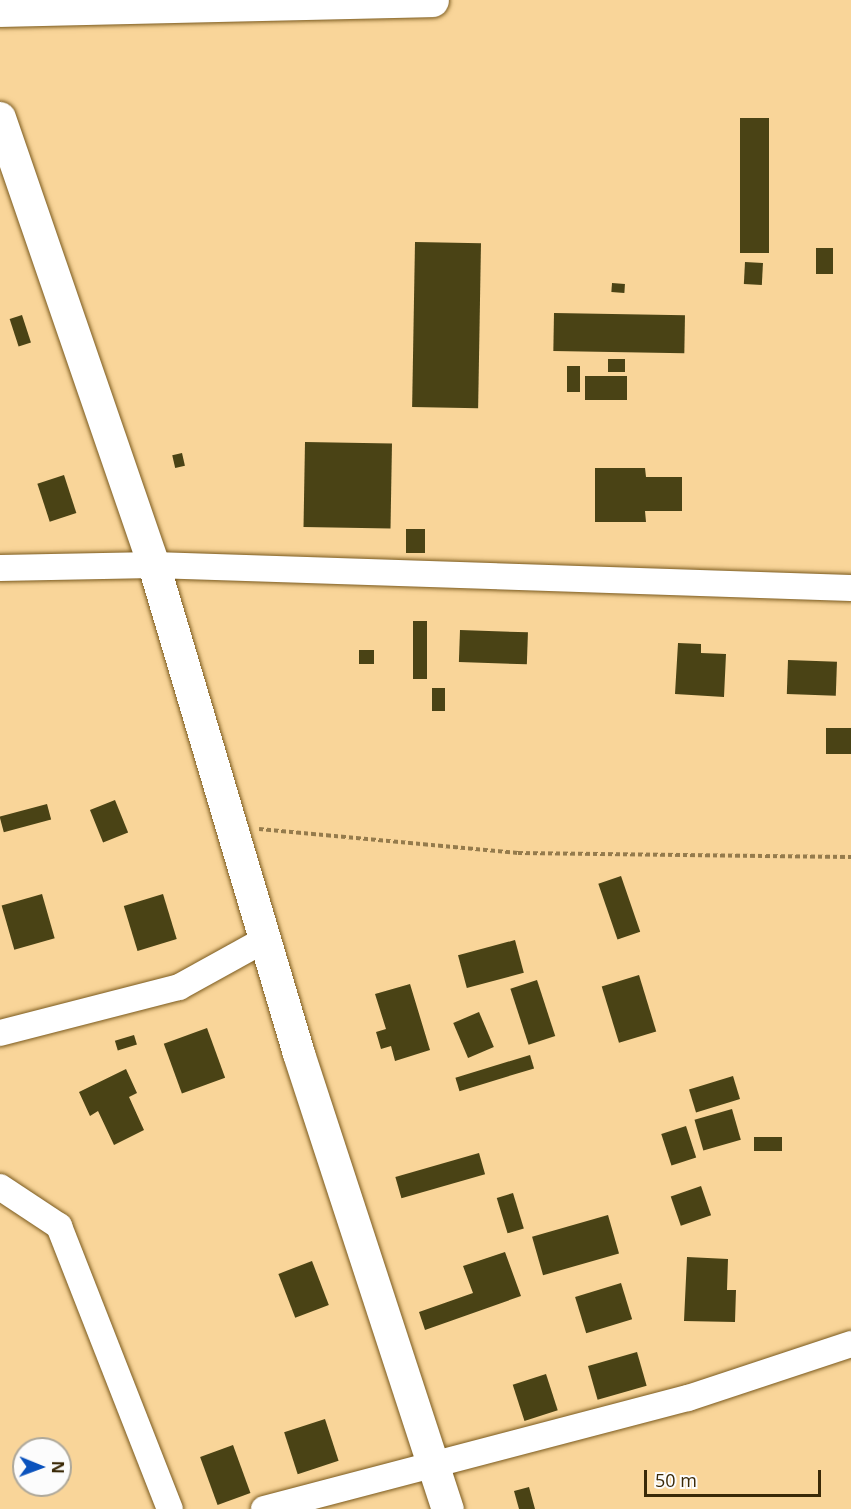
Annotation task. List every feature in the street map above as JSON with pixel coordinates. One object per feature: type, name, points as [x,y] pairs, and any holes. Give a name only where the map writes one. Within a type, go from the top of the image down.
[{"type":"highway","points":[[0,10],[432,0]]},
{"type":"street","points":[[0,118],[154,565],[264,940],[448,1509]]},
{"type":"street","points":[[0,568],[154,565],[851,588]]},
{"type":"street","points":[[0,1033],[179,987],[264,940]]},
{"type":"street","points":[[0,1187],[59,1226],[170,1509]]},
{"type":"street","points":[[264,1509],[434,1460],[688,1398],[851,1344]]},
{"type":"path","points":[[229,826],[518,853],[851,857]]},
{"type":"building","points":[[740,118],[769,118],[769,253],[740,253]]},
{"type":"building","points":[[415,242],[481,243],[478,408],[412,407]]},
{"type":"building","points":[[816,248],[833,248],[833,274],[816,274]]},
{"type":"building","points":[[745,262],[763,263],[762,285],[744,284]]},
{"type":"building","points":[[612,283],[625,284],[624,293],[611,292]]},
{"type":"building","points":[[554,313],[685,315],[684,353],[553,351]]},
{"type":"building","points":[[22,315],[31,343],[19,347],[10,319]]},
{"type":"building","points":[[608,359],[625,359],[625,372],[608,372]]},
{"type":"building","points":[[567,366],[580,366],[580,392],[567,392]]},
{"type":"building","points":[[585,376],[627,376],[627,400],[585,400]]},
{"type":"building","points":[[305,442],[392,444],[391,529],[304,527]]},
{"type":"building","points":[[182,453],[185,466],[175,468],[172,455]]},
{"type":"building","points":[[595,468],[645,468],[646,477],[682,477],[682,511],[645,511],[646,522],[595,522]]},
{"type":"building","points":[[64,475],[76,513],[50,522],[37,484]]},
{"type":"building","points":[[406,529],[425,529],[425,553],[406,553]]},
{"type":"building","points":[[413,621],[427,621],[427,679],[413,679]]},
{"type":"building","points":[[460,630],[528,632],[527,664],[459,662]]},
{"type":"building","points":[[678,643],[701,644],[701,653],[726,654],[724,697],[675,694]]},
{"type":"building","points":[[359,650],[374,650],[374,664],[359,664]]},
{"type":"building","points":[[788,660],[837,662],[836,696],[787,694]]},
{"type":"building","points":[[432,688],[445,688],[445,711],[432,711]]},
{"type":"building","points":[[826,728],[851,728],[851,754],[826,754]]},
{"type":"building","points":[[115,800],[128,832],[103,843],[90,810]]},
{"type":"building","points":[[47,804],[51,819],[4,832],[0,817]]},
{"type":"building","points":[[621,876],[640,932],[618,940],[598,884]]},
{"type":"building","points":[[42,894],[55,938],[14,950],[2,906]]},
{"type":"building","points":[[163,894],[177,939],[138,951],[124,906]]},
{"type":"building","points":[[515,940],[524,973],[467,988],[458,955]]},
{"type":"building","points":[[639,975],[656,1031],[619,1043],[602,986]]},
{"type":"building","points":[[537,980],[555,1036],[529,1045],[510,989]]},
{"type":"building","points":[[410,984],[430,1050],[395,1061],[391,1046],[381,1049],[376,1032],[386,1029],[375,994]]},
{"type":"building","points":[[479,1012],[494,1047],[468,1058],[453,1023]]},
{"type":"building","points":[[207,1028],[225,1078],[182,1094],[164,1044]]},
{"type":"building","points":[[134,1035],[137,1045],[118,1050],[115,1041]]},
{"type":"building","points":[[530,1055],[534,1068],[460,1091],[455,1078]]},
{"type":"building","points":[[126,1069],[137,1093],[129,1097],[144,1130],[114,1145],[98,1111],[90,1116],[79,1092]]},
{"type":"building","points":[[733,1076],[740,1099],[696,1112],[689,1089]]},
{"type":"building","points":[[732,1109],[741,1140],[703,1151],[695,1120]]},
{"type":"building","points":[[686,1126],[696,1157],[671,1165],[661,1134]]},
{"type":"building","points":[[754,1137],[782,1137],[782,1151],[754,1151]]},
{"type":"building","points":[[479,1153],[485,1174],[401,1198],[395,1177]]},
{"type":"building","points":[[701,1186],[711,1215],[681,1226],[671,1196]]},
{"type":"building","points":[[513,1193],[524,1228],[508,1233],[497,1198]]},
{"type":"building","points":[[608,1215],[619,1253],[543,1275],[532,1237]]},
{"type":"building","points":[[505,1252],[521,1296],[425,1330],[419,1312],[473,1293],[463,1266]]},
{"type":"building","points":[[687,1257],[728,1259],[727,1290],[736,1290],[735,1322],[684,1321]]},
{"type":"building","points":[[312,1261],[329,1305],[295,1318],[278,1274]]},
{"type":"building","points":[[621,1283],[632,1319],[586,1333],[575,1297]]},
{"type":"building","points":[[637,1352],[647,1386],[598,1400],[588,1366]]},
{"type":"building","points":[[546,1374],[558,1410],[524,1421],[513,1385]]},
{"type":"building","points":[[325,1419],[339,1461],[298,1474],[284,1432]]},
{"type":"building","points":[[233,1445],[250,1493],[218,1505],[200,1457]]},
{"type":"building","points":[[529,1487],[535,1509],[519,1509],[514,1491]]}]
